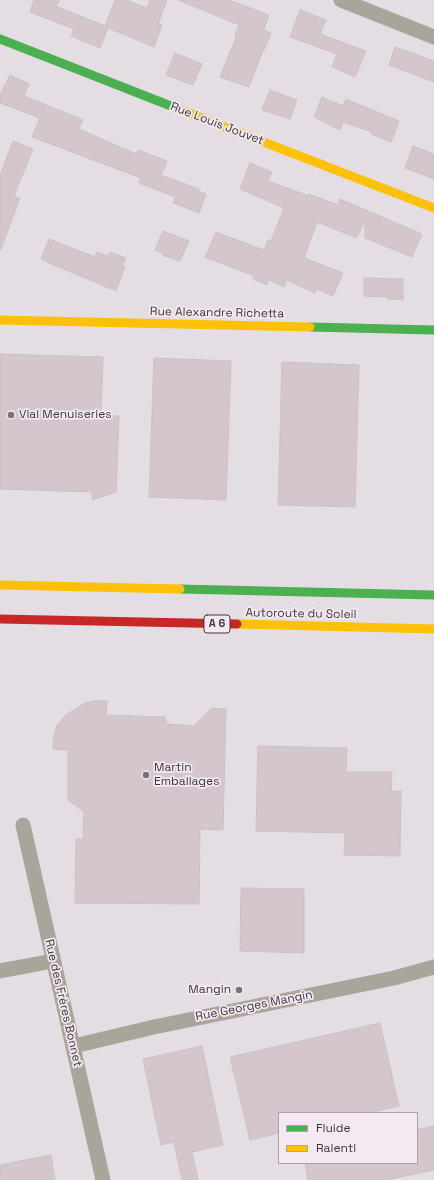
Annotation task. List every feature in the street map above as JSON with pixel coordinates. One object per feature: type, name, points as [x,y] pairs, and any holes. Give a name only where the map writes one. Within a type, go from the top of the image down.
[{"type":"main road","name":"Rue Louis Jouvet","points":[[0,39],[434,208]]},
{"type":"main road","name":"Rue Alexandre Richetta","points":[[0,320],[434,328]]},
{"type":"main road","name":"Autoroute du Soleil","points":[[0,585],[434,595]]},
{"type":"main road","name":"Autoroute du Soleil","points":[[0,619],[434,629]]},
{"type":"street","points":[[340,0],[434,37]]},
{"type":"street","name":"Rue des Frères Bonnet","points":[[23,825],[104,1180]]},
{"type":"street","points":[[0,972],[53,961]]},
{"type":"street","name":"Rue Georges Mangin","points":[[74,1046],[154,1027],[394,978],[434,967]]},
{"type":"building","points":[[34,0],[59,0],[56,6],[105,26],[115,0],[126,0],[147,8],[150,0],[167,0],[158,24],[162,25],[154,47],[108,28],[100,48],[71,36],[74,29],[30,12]]},
{"type":"building","points":[[178,0],[229,0],[269,15],[264,30],[271,33],[249,87],[220,77],[237,35],[235,35],[239,25]]},
{"type":"building","points":[[300,10],[326,20],[320,34],[366,51],[355,77],[332,67],[337,54],[290,37]]},
{"type":"building","points":[[395,47],[434,61],[434,82],[389,65]]},
{"type":"building","points":[[175,53],[202,64],[193,85],[166,75]]},
{"type":"building","points":[[10,75],[29,84],[24,96],[83,120],[79,129],[136,154],[138,150],[167,161],[161,175],[199,189],[198,191],[206,194],[199,213],[173,203],[175,197],[139,183],[141,178],[32,137],[40,118],[0,103],[0,95]]},
{"type":"building","points":[[270,90],[297,100],[290,119],[262,110]]},
{"type":"building","points":[[322,97],[343,106],[346,99],[399,121],[391,142],[371,134],[372,132],[343,122],[340,130],[314,117]]},
{"type":"building","points":[[13,141],[33,149],[14,196],[20,198],[0,249],[0,175]]},
{"type":"building","points":[[413,146],[434,154],[434,179],[405,168]]},
{"type":"building","points":[[250,163],[272,172],[268,181],[338,205],[340,199],[422,234],[412,257],[365,238],[365,220],[357,238],[317,222],[304,258],[343,273],[333,296],[317,289],[315,293],[287,280],[284,287],[269,280],[267,285],[253,279],[254,276],[205,257],[216,232],[264,250],[268,240],[271,241],[284,208],[240,189]]},
{"type":"building","points":[[163,231],[189,241],[180,261],[162,255],[163,253],[155,250]]},
{"type":"building","points":[[49,239],[95,257],[97,252],[108,256],[110,252],[126,258],[122,266],[125,267],[116,291],[41,259]]},
{"type":"building","points":[[364,278],[403,279],[403,300],[388,299],[388,297],[364,296]]},
{"type":"building","points":[[0,354],[103,357],[101,415],[119,416],[116,492],[92,500],[92,492],[0,489]]},
{"type":"building","points":[[154,358],[231,361],[226,500],[149,497]]},
{"type":"building","points":[[282,362],[359,365],[355,507],[278,505]]},
{"type":"building","points":[[94,701],[107,701],[106,715],[165,717],[167,724],[194,726],[212,708],[226,709],[223,830],[200,829],[199,904],[75,903],[76,839],[83,839],[84,812],[68,800],[68,750],[53,749],[53,741],[57,725],[66,715],[83,704]]},
{"type":"building","points":[[258,746],[347,748],[346,772],[392,772],[391,791],[401,791],[400,856],[344,855],[345,833],[256,831]]},
{"type":"building","points":[[241,888],[304,889],[304,953],[240,951]]},
{"type":"building","points":[[380,1023],[399,1106],[373,1112],[278,1112],[278,1133],[250,1140],[230,1057]]},
{"type":"building","points":[[202,1046],[223,1145],[192,1152],[198,1180],[182,1180],[174,1142],[161,1145],[143,1059]]},
{"type":"building","points":[[434,1126],[434,1170],[386,1180],[308,1180],[305,1164],[418,1164],[418,1130]]},
{"type":"building","points":[[51,1155],[55,1180],[0,1180],[0,1165]]},
{"type":"traffic: fast","points":[[0,39],[176,108]]},
{"type":"traffic: fast","points":[[310,327],[434,330]]},
{"type":"traffic: fast","points":[[180,589],[434,595]]},
{"type":"traffic: slow","points":[[176,108],[434,208]]},
{"type":"traffic: slow","points":[[0,320],[310,327]]},
{"type":"traffic: slow","points":[[0,585],[180,589]]},
{"type":"traffic: slow","points":[[237,624],[434,629]]},
{"type":"traffic: jam","points":[[0,619],[237,624]]},
{"type":"place","name":"Vial Menuiseries","points":[[11,415]]},
{"type":"place","name":"Martin Emballages","points":[[146,775]]},
{"type":"place","name":"Mangin","points":[[239,990]]}]
